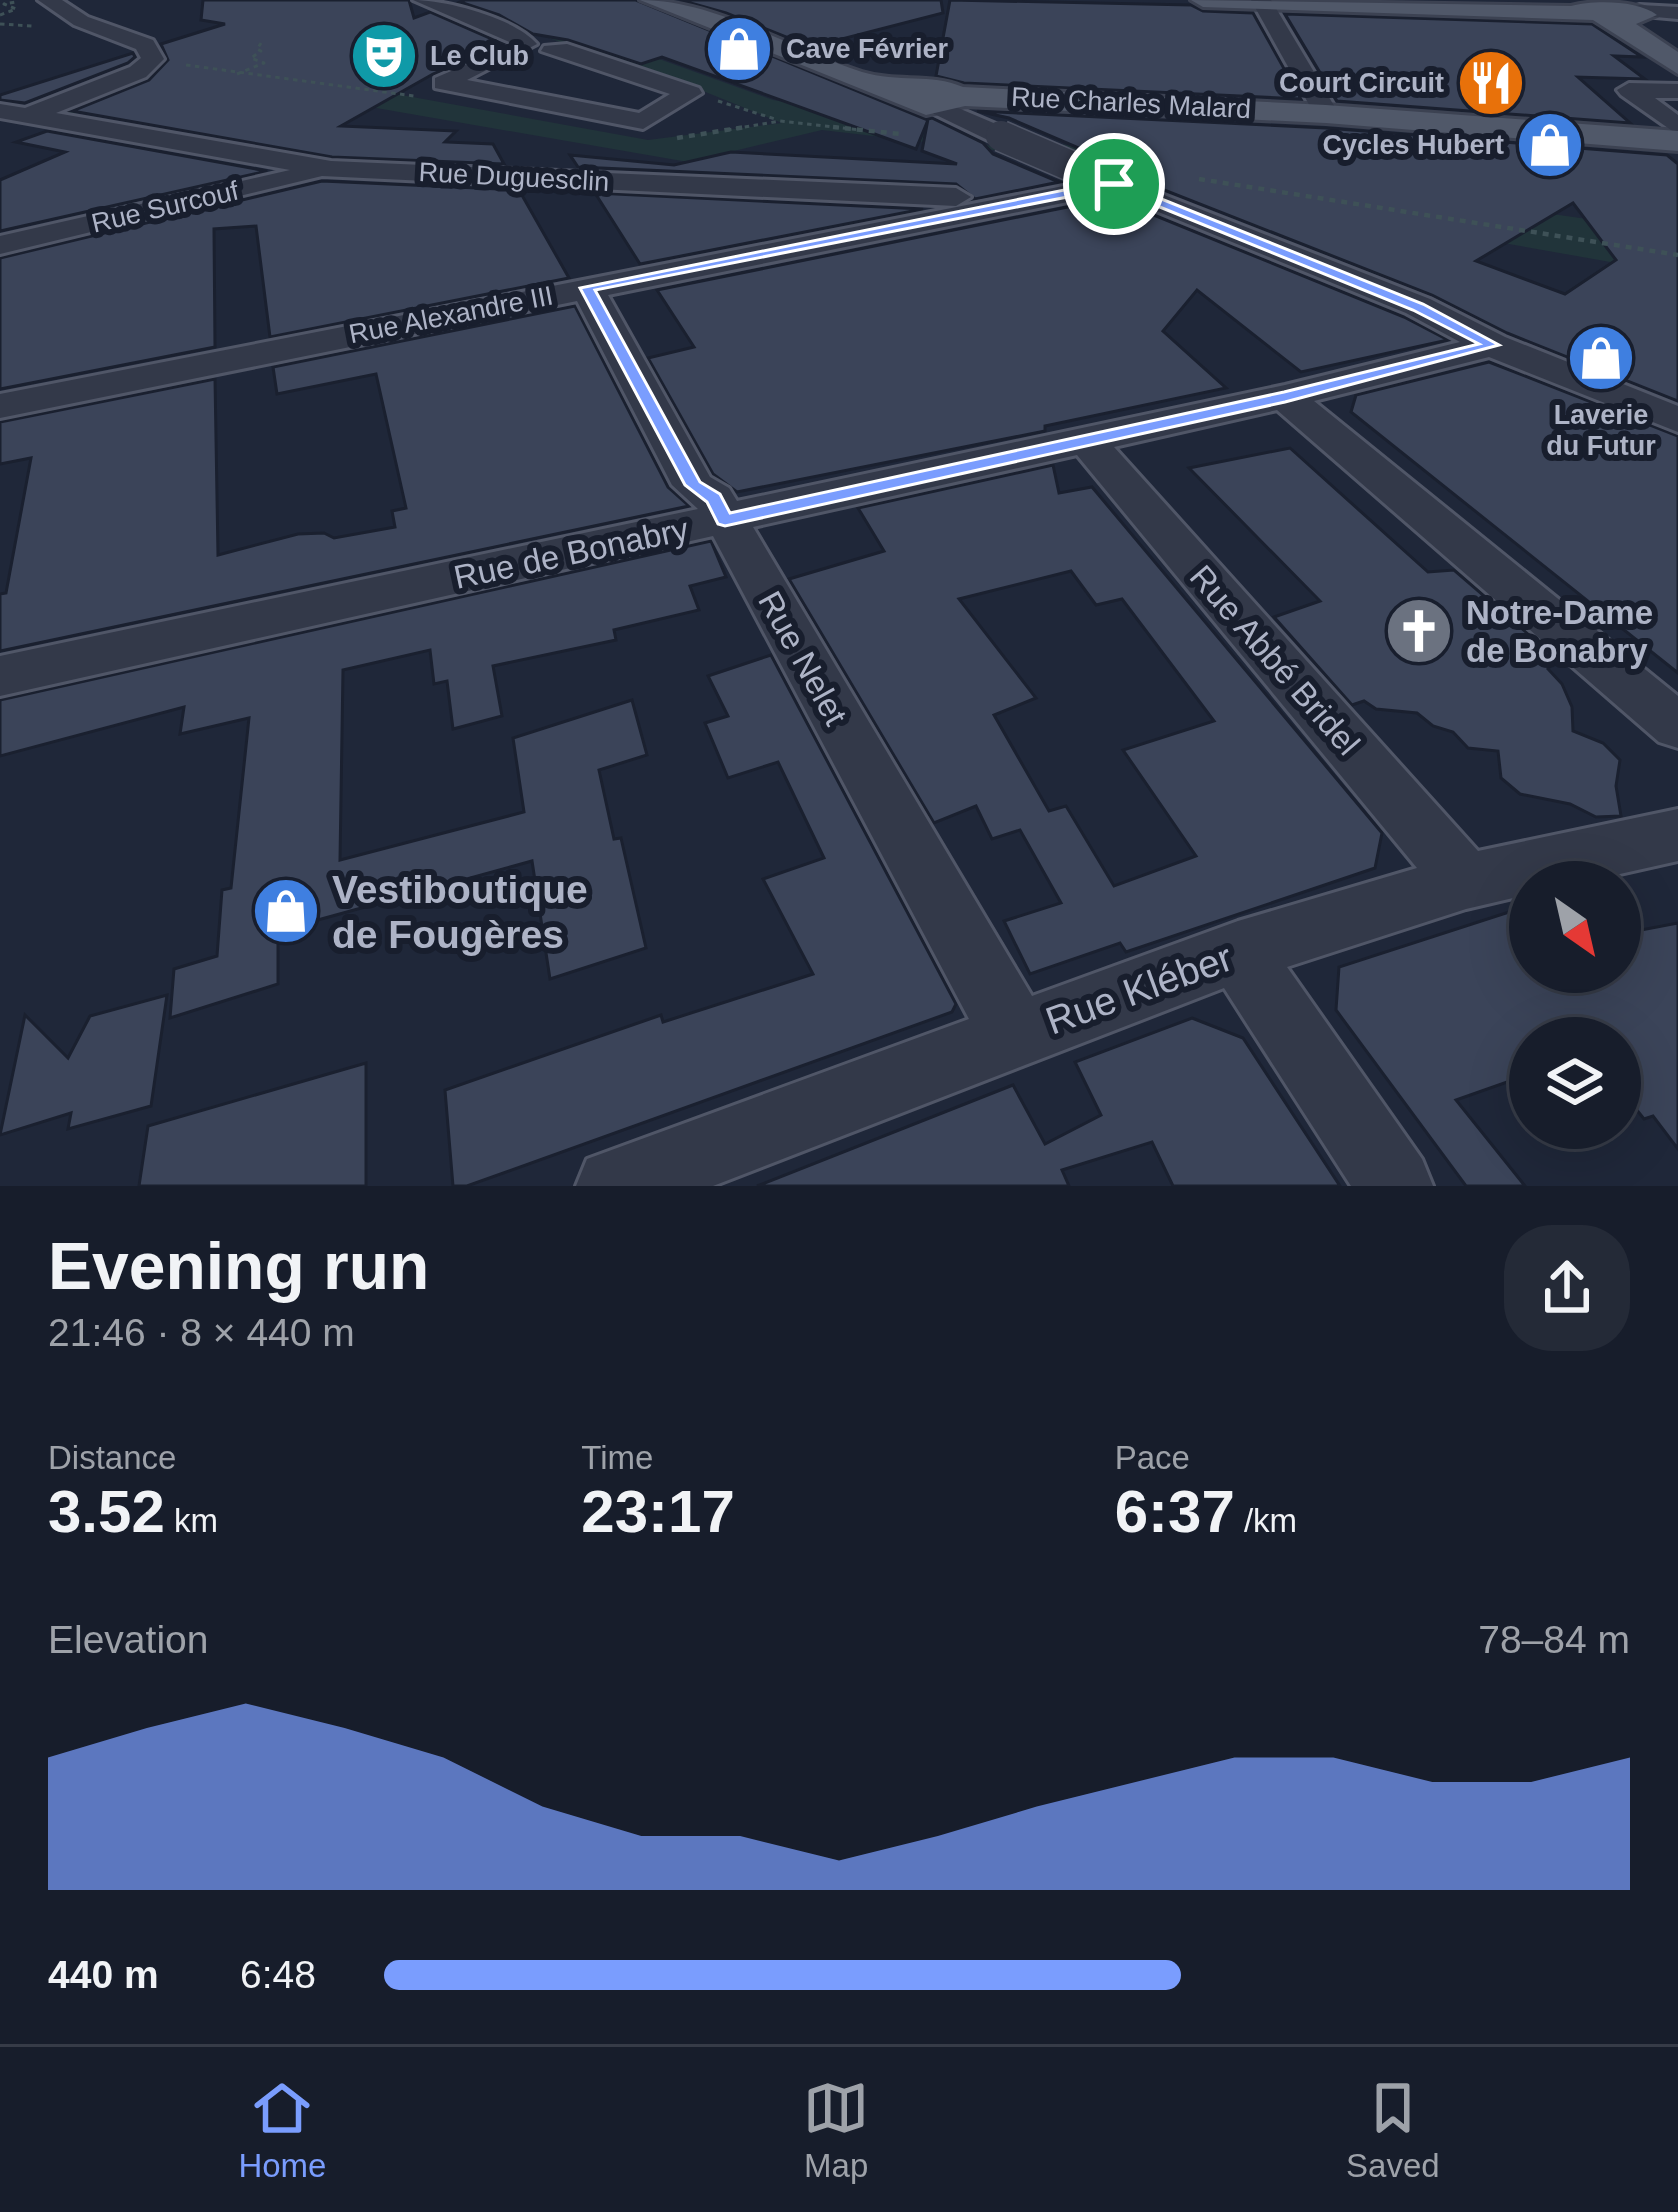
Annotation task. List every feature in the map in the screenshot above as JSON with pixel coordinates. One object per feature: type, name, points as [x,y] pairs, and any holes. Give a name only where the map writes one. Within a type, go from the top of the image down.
[{"type":"main road","name":"Rue Charles Malard","points":[[652,0],[852,78],[905,92],[933,88],[946,101],[1325,113],[1670,135]]},
{"type":"main road","points":[[1203,0],[1609,9],[1678,50]]},
{"type":"main road","points":[[1609,9],[1678,64]]},
{"type":"street","points":[[7,118],[138,73],[153,59],[145,45],[81,22],[48,0]]},
{"type":"street","points":[[423,0],[518,36],[520,47]]},
{"type":"street","points":[[1270,1],[1325,113]]},
{"type":"street","points":[[1609,9],[1678,15]]},
{"type":"street","points":[[559,69],[555,47],[550,44],[520,47],[442,83],[643,121],[685,97]]},
{"type":"street","points":[[559,69],[567,51],[685,97]]},
{"type":"street","points":[[487,63],[559,69],[685,97]]},
{"type":"street","points":[[1670,135],[1629,91],[1678,91]]},
{"type":"street","points":[[946,101],[1001,136],[1418,307],[1492,345],[1678,420]]},
{"type":"street","name":"Rue Duguesclin","points":[[7,118],[331,169],[1032,200]]},
{"type":"street","name":"Rue Surcouf","points":[[0,245],[331,169]]},
{"type":"street","name":"Rue Alexandre III","points":[[0,406],[1114,184]]},
{"type":"street","name":"Rue Nelet","points":[[586,288],[693,485],[714,498],[1015,1034]]},
{"type":"street","name":"Rue de Bonabry","points":[[0,676],[1285,397],[1492,345]]},
{"type":"street","points":[[1285,397],[1678,727]]},
{"type":"street","name":"Rue Abbé Bridel","points":[[1085,440],[1466,880]]},
{"type":"street","name":"Rue Kléber","points":[[614,1186],[1238,952],[1466,880],[1678,835]]},
{"type":"street","points":[[1238,952],[1395,1186]]},
{"type":"path","points":[[0,15],[16,9],[4,4],[10,3]]},
{"type":"path","points":[[236,74],[264,63],[251,58],[261,52],[257,49],[261,43]]},
{"type":"path","points":[[685,97],[779,121]]},
{"type":"path","points":[[1195,178],[1678,255]]},
{"type":"shaded area","points":[[466,0],[662,60],[773,100],[943,127],[1002,151],[822,130],[688,162],[180,74],[73,115],[67,113],[178,65],[407,96],[648,140],[782,123],[453,5]]},
{"type":"shaded area","points":[[1038,141],[1678,232],[1678,274],[1131,177]]},
{"type":"building","points":[[203,0],[409,0],[414,18],[430,12],[503,44],[433,74],[341,126],[456,131],[445,142],[493,144],[504,164],[332,157],[72,111],[149,80],[168,60],[161,44],[225,24],[201,20]]},
{"type":"building","points":[[636,0],[928,120],[916,149],[662,57],[641,64],[533,34],[499,15],[460,2]]},
{"type":"building","points":[[680,0],[941,0],[943,13],[811,47]]},
{"type":"building","points":[[950,0],[1191,5],[1203,11],[1253,13],[1301,99],[964,83],[936,76]]},
{"type":"building","points":[[1285,14],[1592,24],[1642,57],[1614,56],[1645,79],[1578,77],[1630,123],[1337,101]]},
{"type":"building","points":[[133,53],[128,63],[25,103],[0,100],[0,95]]},
{"type":"building","points":[[977,111],[1326,128],[1667,155],[1678,164],[1678,401],[1507,333],[1432,295],[1098,164],[1088,152],[1009,118]],"holes":[[[1573,203],[1616,260],[1565,294],[1476,261]]]},
{"type":"building","points":[[932,118],[983,143],[993,154],[1059,182],[975,199],[956,184],[578,167],[570,155],[674,165],[731,152],[957,164],[922,151]]},
{"type":"building","points":[[47,131],[267,171],[0,231],[0,180],[65,152],[16,142]]},
{"type":"building","points":[[322,181],[519,190],[569,278],[270,337],[256,226],[214,229],[215,347],[0,389],[0,258]]},
{"type":"building","points":[[595,193],[923,209],[640,264]]},
{"type":"building","points":[[1112,198],[1404,317],[1448,340],[1301,372],[1197,290],[1163,331],[1226,388],[1045,426],[1045,431],[737,492],[713,474],[648,358],[694,347],[657,290]]},
{"type":"building","points":[[575,306],[668,487],[689,506],[0,651],[0,594],[6,593],[31,458],[0,464],[0,422],[215,379],[218,555],[298,534],[324,533],[334,538],[395,527],[392,511],[406,508],[376,374],[277,394],[273,367]]},
{"type":"building","points":[[1489,362],[1678,436],[1678,673],[1351,412],[1356,395]]},
{"type":"building","name":"Notre-Dame de Bonabry","points":[[1290,448],[1428,572],[1454,570],[1556,658],[1548,669],[1562,684],[1572,707],[1573,731],[1603,743],[1620,760],[1616,786],[1621,816],[1596,817],[1570,804],[1520,794],[1501,778],[1498,751],[1468,748],[1453,732],[1433,726],[1417,713],[1376,709],[1364,701],[1352,705],[1274,617],[1320,601],[1189,468]]},
{"type":"building","points":[[1053,465],[1059,493],[1092,487],[1382,833],[1375,868],[1126,952],[1120,943],[1030,974],[1004,921],[1061,903],[1020,830],[992,839],[976,806],[934,823],[789,579],[884,551],[858,508]],"holes":[[[1071,571],[1096,605],[1122,599],[1214,721],[1123,750],[1196,856],[1114,886],[1066,806],[1049,811],[994,715],[1036,698],[959,599]]]},
{"type":"building","points":[[711,541],[726,577],[690,586],[699,610],[614,630],[616,640],[493,666],[502,716],[453,729],[447,681],[434,684],[430,650],[343,670],[340,860],[524,812],[513,738],[632,700],[647,755],[599,770],[614,839],[621,838],[646,948],[550,979],[532,861],[278,931],[278,984],[170,1018],[174,969],[217,956],[222,890],[231,888],[249,718],[180,734],[184,707],[0,756],[0,700]]},
{"type":"building","points":[[771,655],[956,1004],[952,1012],[467,1186],[453,1186],[445,1090],[661,1015],[663,1022],[813,974],[763,879],[824,858],[778,762],[728,778],[705,723],[728,716],[708,676]]},
{"type":"building","points":[[1509,912],[1509,993],[1641,993],[1641,930],[1678,923],[1678,1149],[1653,1116],[1641,1115],[1641,1017],[1509,1017],[1509,1081],[1456,1100],[1525,1186],[1466,1186],[1336,1010],[1339,967]]},
{"type":"building","points":[[167,995],[151,1106],[68,1129],[71,1113],[0,1135],[25,1015],[68,1058],[90,1016]]},
{"type":"building","points":[[1192,1018],[1243,1038],[1340,1186],[1173,1186],[1152,1142],[1062,1170],[1069,1186],[757,1186],[1013,1085],[1045,1144],[1101,1115],[1075,1062]]},
{"type":"building","points":[[366,1063],[366,1186],[139,1186],[148,1126]]},
{"type":"place","name":"Cave Février","points":[[739,49]]},
{"type":"place","name":"Le Club","points":[[384,56]]},
{"type":"place","name":"Court Circuit","points":[[1491,83]]},
{"type":"place","name":"Cycles Hubert","points":[[1550,145]]},
{"type":"place","name":"Laverie du Futur","points":[[1601,358]]},
{"type":"place","name":"Notre-Dame de Bonabry","points":[[1419,631]]},
{"type":"place","name":"Vestiboutique de Fougères","points":[[286,911]]},
{"type":"route","points":[[1114,184],[1418,307],[1492,345],[1338,385],[725,520],[714,498],[693,485],[586,288],[1090,190],[1114,184]]}]
